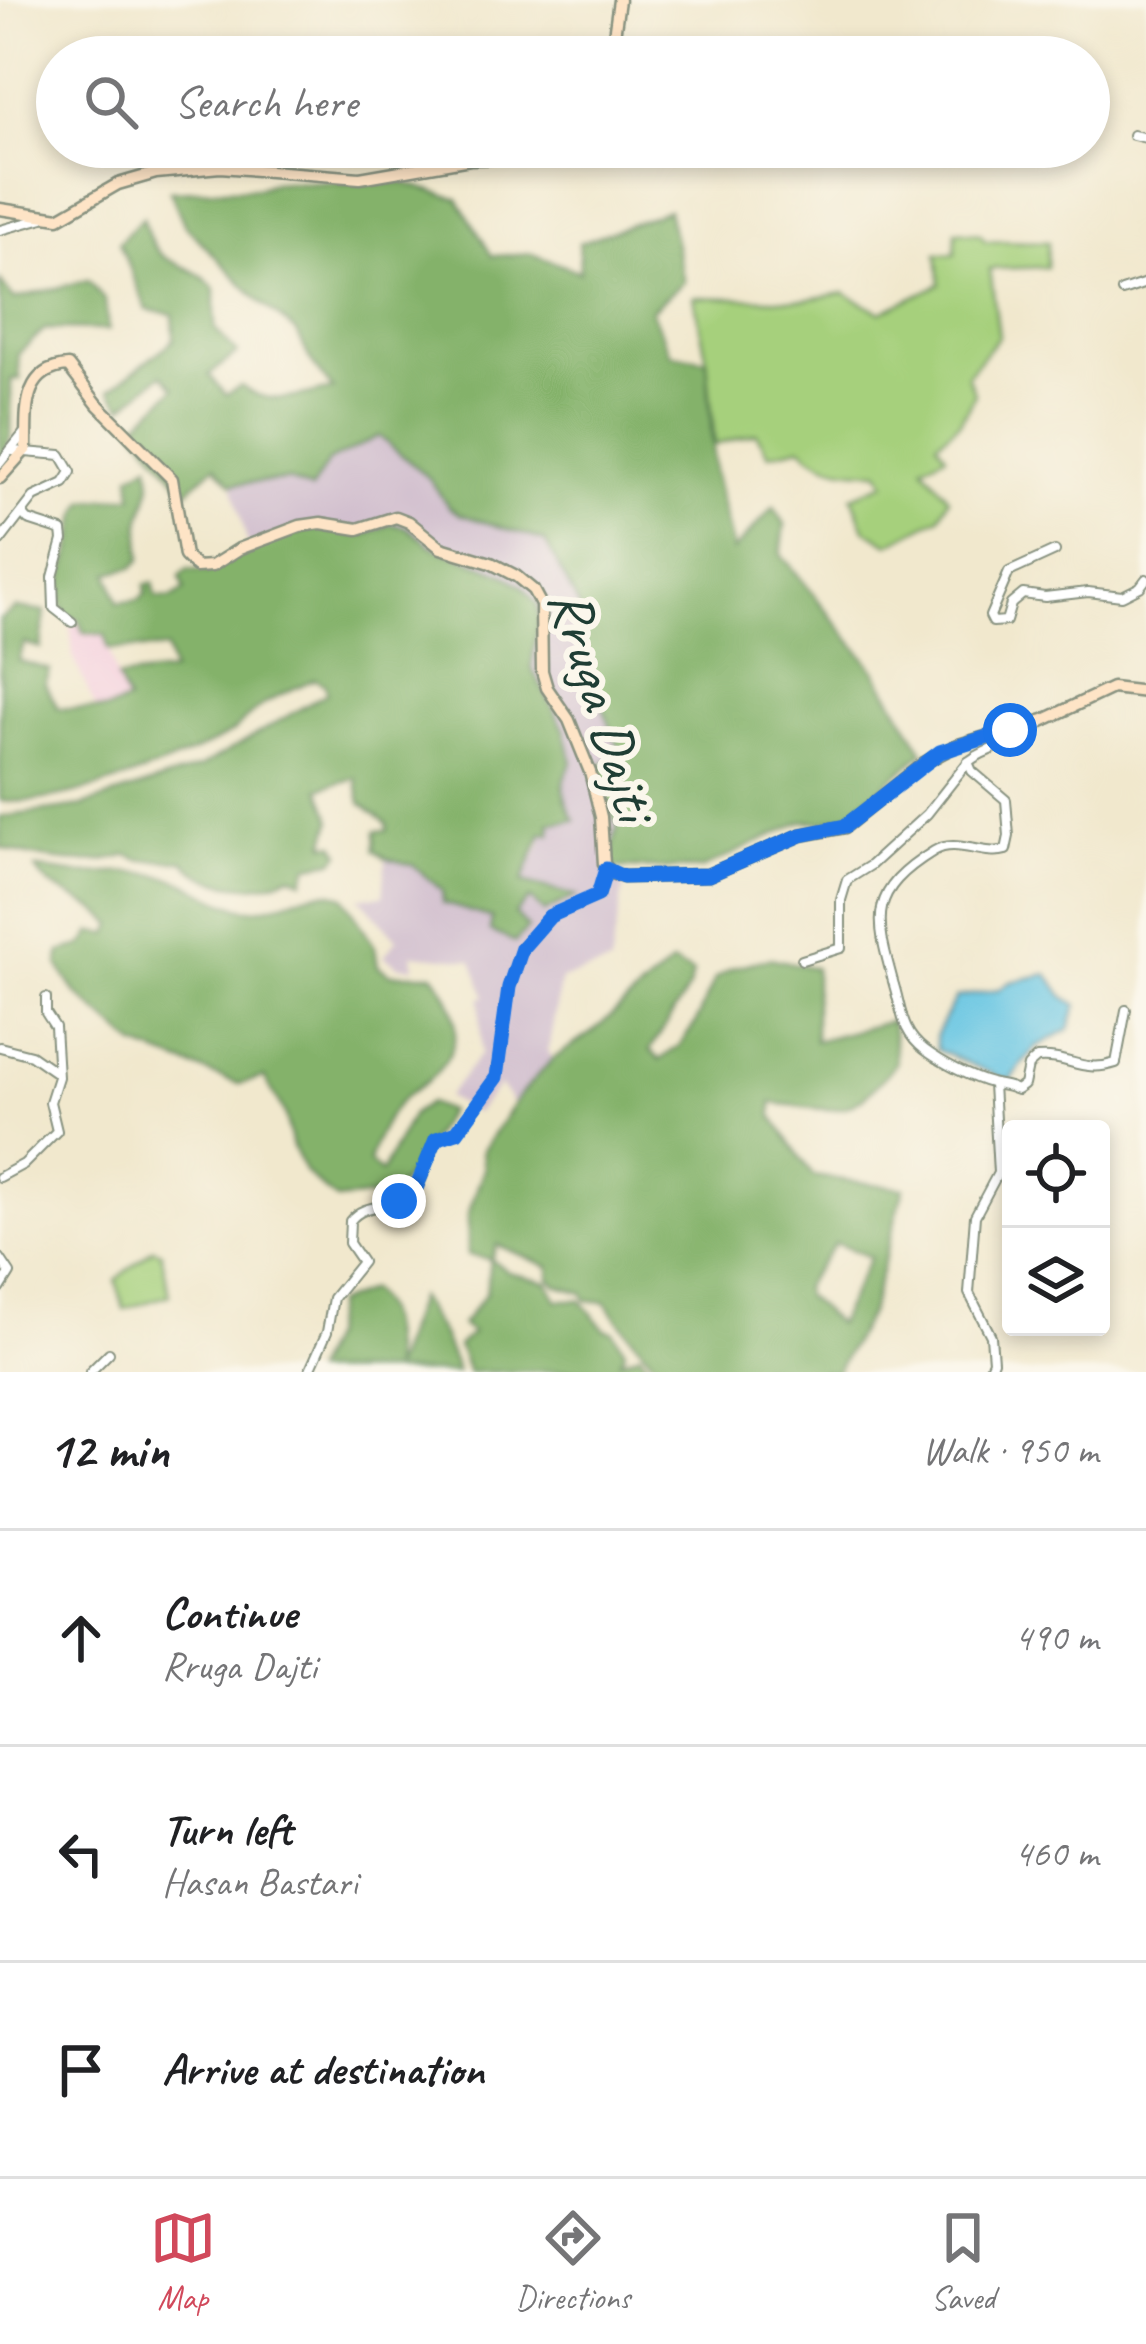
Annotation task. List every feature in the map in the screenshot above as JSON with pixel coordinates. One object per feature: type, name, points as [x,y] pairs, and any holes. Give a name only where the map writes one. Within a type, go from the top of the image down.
[{"type":"main road","points":[[614,36],[619,0]]},
{"type":"main road","points":[[0,208],[65,217],[118,184],[156,173],[209,168]]},
{"type":"main road","points":[[233,168],[360,178],[418,168]]},
{"type":"main road","name":"Rruga Dajti","points":[[19,450],[26,432],[24,408],[34,385],[54,368],[72,368],[98,405],[172,478],[185,556],[196,567],[212,566],[239,549],[299,526],[358,529],[396,518],[409,522],[441,548],[491,562],[527,584],[541,605],[540,656],[547,688],[569,720],[590,772],[606,869],[623,877],[708,875],[801,835],[845,826],[940,752],[1044,720],[1097,692],[1144,687]]},
{"type":"main road","points":[[0,478],[19,450]]},
{"type":"street","points":[[1133,135],[1146,138]]},
{"type":"street","points":[[0,230],[49,217]]},
{"type":"street","points":[[1122,291],[1146,283]]},
{"type":"street","points":[[0,463],[19,450],[62,455],[71,472],[64,483],[40,492],[0,542]]},
{"type":"street","points":[[22,513],[35,523],[58,528],[63,535],[53,577],[54,608],[72,622]]},
{"type":"street","points":[[1055,551],[1009,572],[990,620],[1006,621],[1011,604],[1023,594],[1122,596],[1146,579]]},
{"type":"street","points":[[802,960],[841,948],[845,884],[926,814],[968,762],[978,754],[1025,739],[1044,720]]},
{"type":"street","points":[[968,762],[1006,800],[1006,850],[998,853],[955,846],[934,850],[886,895],[878,925],[904,1030],[928,1053],[993,1084],[1022,1089],[1031,1062],[1041,1057],[1096,1069],[1114,1064],[1126,1010]]},
{"type":"street","points":[[309,1372],[328,1332],[333,1298],[362,1262],[349,1243],[350,1221],[363,1209],[399,1201],[415,1191],[436,1139],[457,1132],[497,1077],[509,987],[522,948],[550,916],[598,895],[606,869]]},
{"type":"street","points":[[0,1177],[24,1164],[56,1134],[50,1102],[58,1073],[55,1028],[46,1013],[46,998]]},
{"type":"street","points":[[0,1047],[31,1055],[58,1073]]},
{"type":"street","points":[[988,1372],[993,1361],[991,1336],[969,1293],[975,1216],[998,1173],[993,1084]]},
{"type":"street","points":[[0,1258],[10,1277],[0,1289]]},
{"type":"street","points":[[90,1372],[110,1353]]},
{"type":"shaded area","points":[[379,436],[429,478],[459,514],[545,541],[579,606],[587,667],[621,753],[606,805],[618,827],[609,849],[613,868],[624,885],[610,965],[561,979],[548,1051],[553,1059],[513,1104],[500,1085],[475,1113],[447,1097],[481,1053],[480,998],[485,996],[472,960],[413,954],[414,967],[399,966],[384,956],[397,939],[359,897],[383,896],[386,858],[413,864],[442,890],[443,903],[493,918],[515,914],[543,889],[522,883],[542,833],[549,822],[574,819],[564,802],[564,729],[531,667],[539,621],[381,527],[366,534],[312,529],[249,549],[232,484],[288,480]]},
{"type":"shaded area","points":[[79,621],[84,632],[105,634],[129,702],[97,711],[73,657],[70,624]]},
{"type":"green space","points":[[273,182],[402,182],[458,199],[492,256],[532,254],[580,272],[579,243],[668,210],[684,282],[651,310],[671,354],[707,360],[714,472],[733,551],[774,507],[785,524],[781,554],[874,669],[924,752],[848,815],[823,822],[803,821],[701,869],[613,868],[608,862],[618,827],[606,805],[596,767],[621,753],[587,667],[579,606],[545,541],[459,514],[429,478],[379,436],[328,462],[311,490],[288,480],[232,484],[215,466],[186,492],[134,427],[175,388],[162,374],[123,407],[110,390],[174,340],[173,314],[147,310],[119,242],[143,217],[164,257],[215,289],[215,329],[237,353],[209,375],[226,395],[241,386],[274,398],[333,389],[310,360],[297,332],[261,303],[184,224],[170,191],[258,188]]},
{"type":"green space","points":[[956,231],[980,234],[985,241],[1048,242],[1047,267],[990,269],[999,336],[967,375],[975,394],[960,422],[937,442],[946,455],[923,466],[949,498],[940,517],[889,544],[865,529],[852,496],[885,483],[879,471],[837,468],[801,447],[769,454],[756,433],[715,445],[707,360],[694,297],[804,300],[844,293],[881,312],[940,284],[937,254],[955,254]]},
{"type":"green space","points":[[88,280],[105,301],[108,330],[45,329],[18,354],[20,379],[11,379],[11,434],[0,471],[0,281],[14,299]]},
{"type":"green space","points":[[149,464],[151,484],[140,523],[141,559],[133,567],[109,573],[118,603],[139,600],[146,594],[145,585],[153,583],[156,597],[171,598],[185,590],[180,576],[188,569],[210,572],[261,542],[281,536],[312,529],[366,534],[391,524],[406,527],[433,547],[502,573],[522,586],[537,604],[531,667],[564,729],[572,762],[564,791],[575,820],[550,823],[551,834],[542,833],[522,882],[576,896],[544,912],[530,899],[515,914],[528,928],[515,942],[490,931],[492,918],[443,903],[442,890],[413,865],[375,850],[376,831],[387,830],[387,823],[361,803],[356,778],[320,788],[332,821],[325,844],[335,844],[341,853],[333,861],[309,865],[303,880],[290,875],[264,884],[234,885],[206,877],[184,861],[140,860],[128,855],[64,861],[0,847],[0,817],[83,806],[199,768],[327,693],[325,685],[315,679],[281,694],[208,745],[118,781],[54,797],[0,801],[0,619],[16,608],[45,612],[41,648],[24,643],[19,661],[50,670],[45,684],[58,708],[106,710],[128,702],[117,678],[172,672],[166,649],[108,649],[105,635],[83,632],[78,619],[67,617],[61,600],[82,507],[86,501],[133,496],[131,475]]},
{"type":"green space","points":[[36,869],[162,876],[254,909],[333,893],[344,897],[375,947],[378,966],[390,974],[433,974],[453,1011],[451,1049],[435,1074],[392,1111],[369,1163],[381,1173],[412,1114],[429,1103],[448,1111],[399,1185],[380,1195],[336,1200],[305,1172],[291,1143],[285,1114],[264,1077],[239,1084],[136,1046],[75,992],[58,965],[61,952],[84,945],[92,932],[109,934],[114,925],[50,884]]},
{"type":"green space","points":[[770,958],[815,968],[815,1041],[892,1021],[896,1063],[865,1096],[828,1109],[772,1103],[772,1116],[813,1176],[904,1188],[870,1312],[836,1372],[787,1372],[762,1366],[760,1372],[662,1372],[606,1302],[586,1300],[583,1293],[558,1286],[550,1279],[550,1267],[497,1245],[491,1259],[508,1272],[547,1282],[557,1300],[580,1300],[605,1329],[613,1331],[625,1350],[620,1361],[640,1353],[651,1369],[468,1372],[458,1346],[472,1333],[461,1325],[486,1293],[490,1259],[468,1255],[468,1214],[484,1169],[482,1151],[520,1095],[553,1059],[594,1031],[672,963],[693,973],[689,988],[650,1050],[660,1060],[679,1046],[695,1024],[715,979],[732,968]],"holes":[[[835,1243],[870,1257],[837,1324],[805,1296],[803,1287]]]},
{"type":"green space","points":[[153,1249],[161,1252],[170,1295],[124,1309],[116,1280]]},
{"type":"green space","points":[[369,1290],[386,1317],[392,1370],[418,1297],[442,1335],[457,1372],[312,1372],[329,1337],[335,1304]]},
{"type":"water","points":[[1048,974],[1063,996],[1077,1005],[1069,1029],[1035,1048],[1009,1081],[937,1050],[935,1036],[956,997],[999,990],[1010,982]]},
{"type":"route","points":[[399,1201],[415,1191],[436,1139],[457,1132],[497,1077],[509,987],[522,948],[550,916],[598,895],[606,869],[623,877],[708,875],[801,835],[852,823],[940,752],[1010,730]]}]
